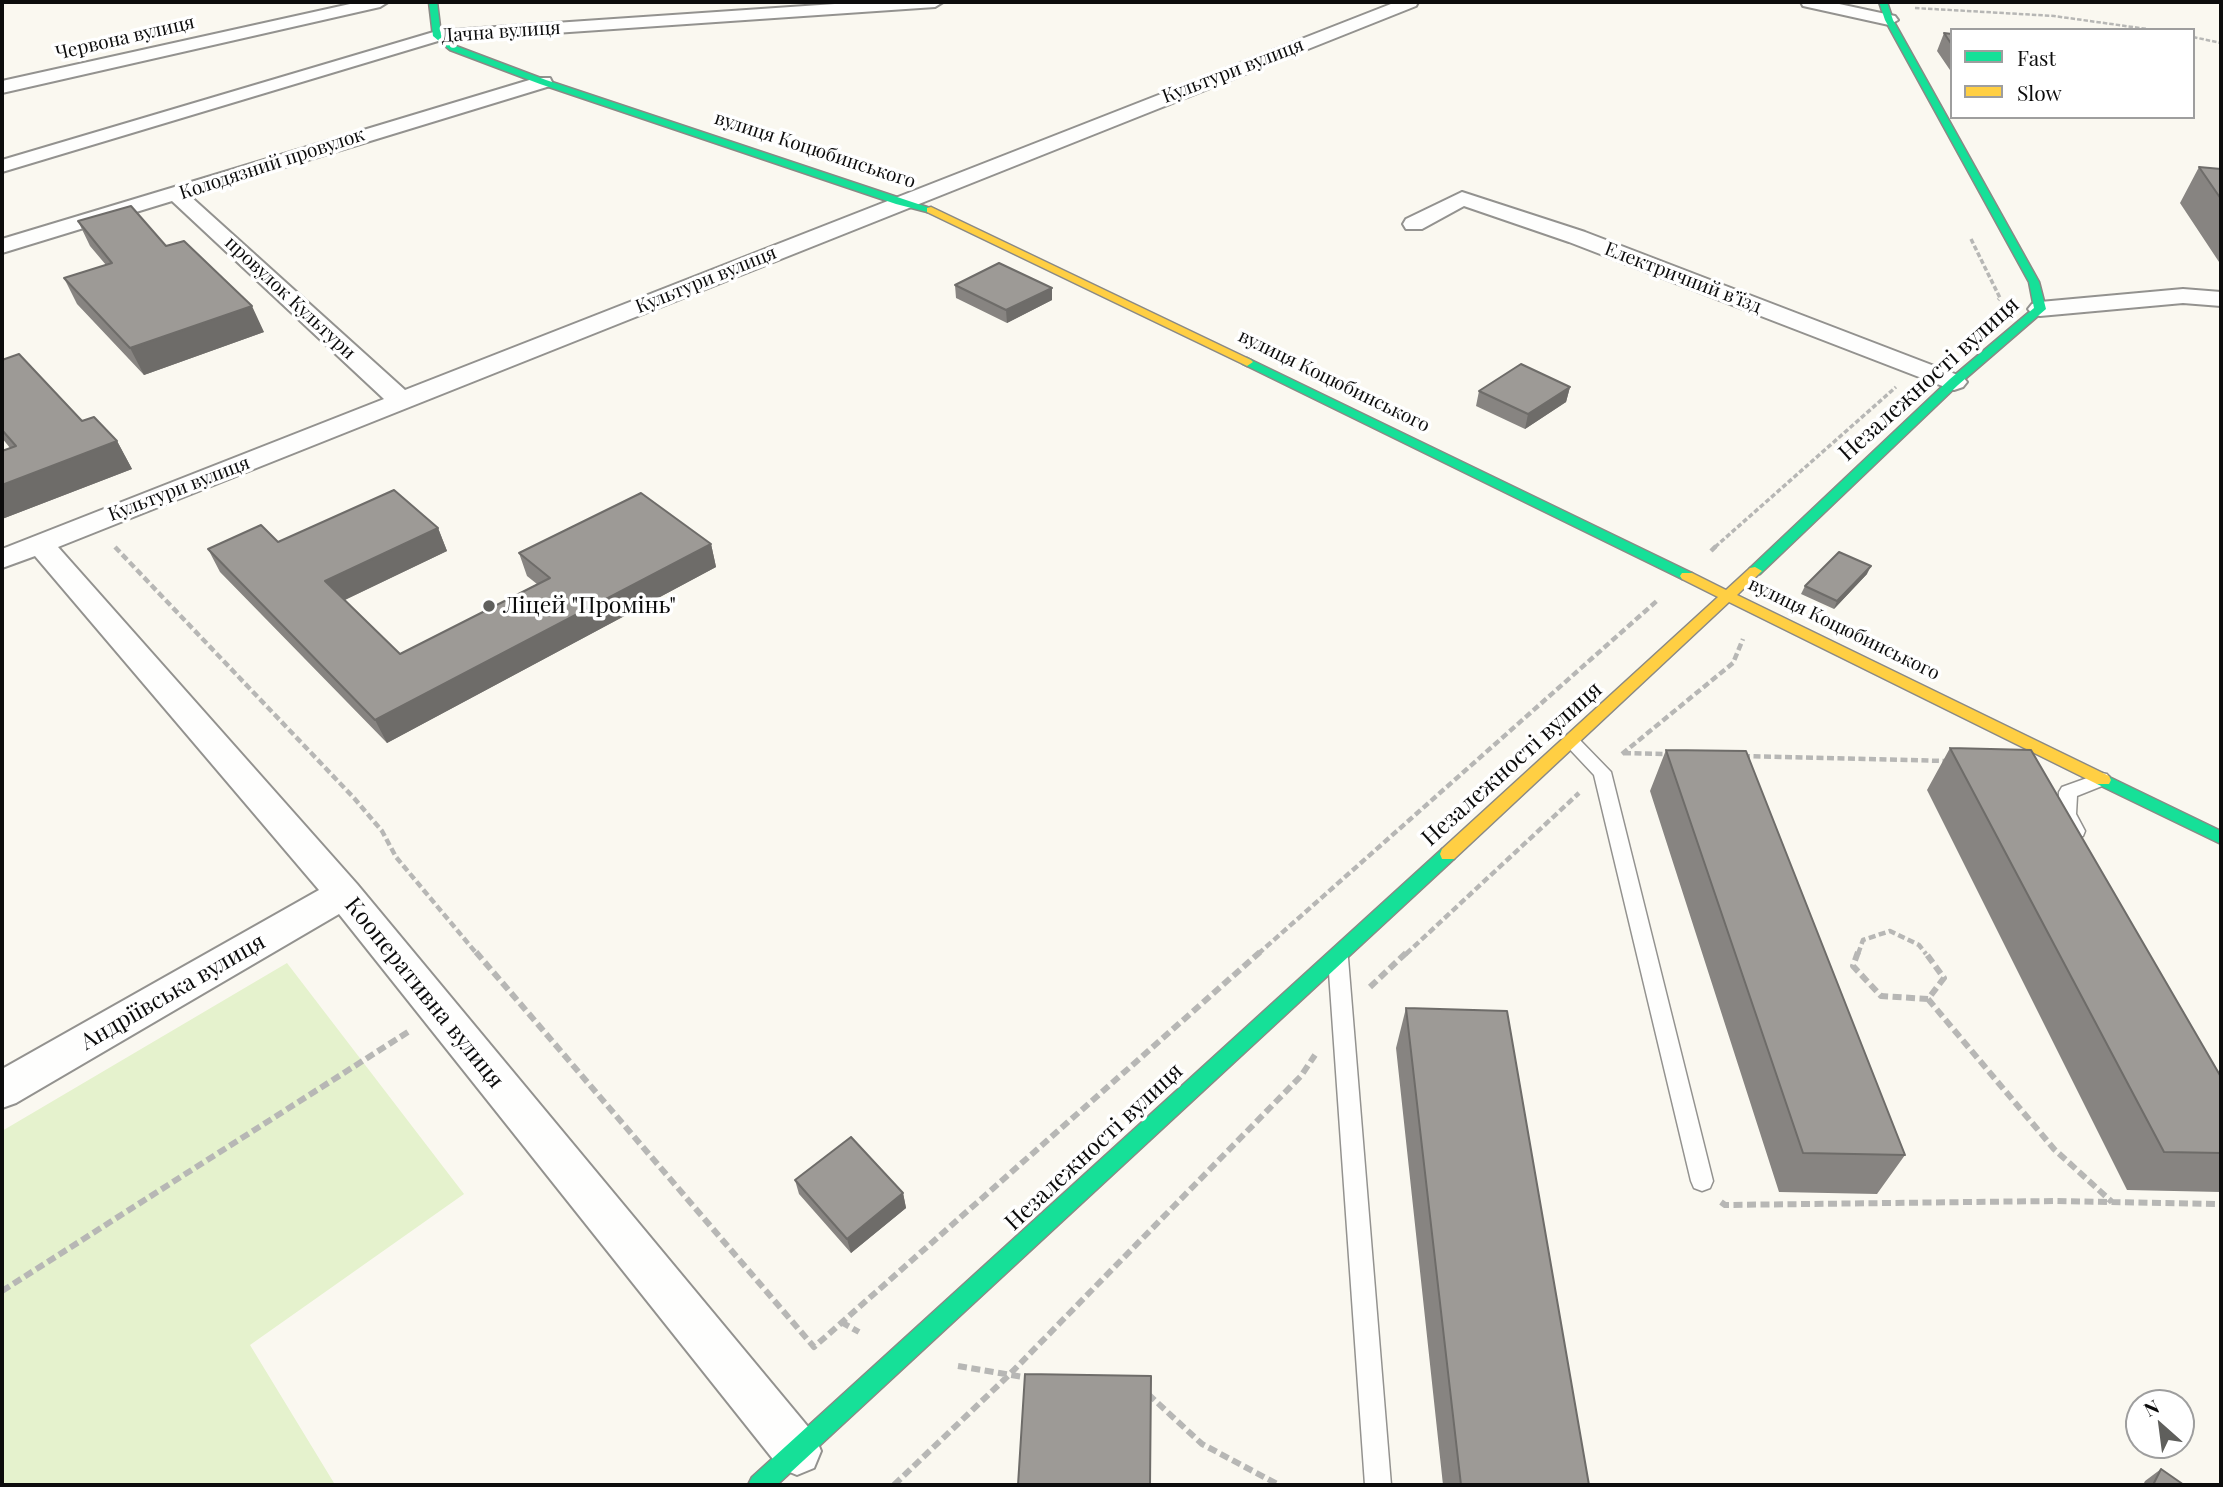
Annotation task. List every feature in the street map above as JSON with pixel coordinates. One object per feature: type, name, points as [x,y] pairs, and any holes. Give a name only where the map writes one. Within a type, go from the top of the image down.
[{"type":"street","name":"Червона вулиця","points":[[2,87],[380,2]]},
{"type":"street","points":[[433,2],[437,36]]},
{"type":"street","name":"Дачна вулиця","points":[[2,166],[437,36],[935,2]]},
{"type":"street","name":"Культури вулиця","points":[[2,559],[1410,2]]},
{"type":"street","points":[[1809,2],[1886,9]]},
{"type":"street","name":"Незалежності вулиця","points":[[760,1485],[1729,596],[1954,382],[2040,309],[2034,282],[1886,9]]},
{"type":"street","name":"вулиця Коцюбинського","points":[[437,36],[453,48],[543,82],[900,202],[925,207],[1729,596],[2221,838]]},
{"type":"street","name":"Колодязний провулок","points":[[2,246],[177,195],[353,137],[543,82]]},
{"type":"street","name":"провулок Культури","points":[[177,195],[403,402]]},
{"type":"street","name":"Електричний в’їзд","points":[[1414,224],[1461,198],[1577,237],[1954,382]]},
{"type":"street","points":[[2040,309],[2183,296],[2221,299]]},
{"type":"street","name":"Кооперативна вулиця","points":[[40,544],[344,894],[797,1451]]},
{"type":"street","name":"Андріївська вулиця","points":[[2,1090],[344,894]]},
{"type":"lane","points":[[1571,741],[1602,772],[1702,1181]]},
{"type":"lane","points":[[2086,850],[2067,814],[2068,792],[2101,779]]},
{"type":"lane","points":[[1338,954],[1378,1485]]},
{"type":"path","points":[[1886,9],[2066,17],[2140,28]]},
{"type":"path","points":[[2195,37],[2221,43]]},
{"type":"path","points":[[124,538],[111,543],[354,798],[382,831],[396,857],[472,948],[814,1347],[1661,597],[1649,590]]},
{"type":"path","points":[[1623,754],[1678,755]]},
{"type":"path","points":[[1733,756],[1954,761]]},
{"type":"path","points":[[1928,999],[1944,978],[1919,945],[1890,931],[1863,940],[1853,966],[1881,996],[1928,999],[2054,1149],[2112,1202]]},
{"type":"path","points":[[2,1291],[440,1012]]},
{"type":"path","points":[[1702,1181],[1713,1196],[1725,1205],[2112,1202],[2221,1204]]},
{"type":"path","points":[[1008,1376],[1036,1379]]},
{"type":"path","points":[[1145,1391],[1202,1444],[1279,1485]]},
{"type":"green space","points":[[287,963],[464,1194],[250,1345],[334,1483],[2,1485],[2,1131]]},
{"type":"building","points":[[2199,167],[2221,169],[2221,199]]},
{"type":"building","points":[[131,206],[166,246],[184,241],[252,306],[130,348],[64,278],[112,263],[78,221]]},
{"type":"building","points":[[999,263],[1052,288],[1006,310],[955,285]]},
{"type":"building","points":[[19,354],[82,421],[94,417],[117,441],[2,485],[2,451],[16,446],[2,430],[2,360]]},
{"type":"building","points":[[1521,364],[1570,387],[1528,414],[1479,391]]},
{"type":"building","points":[[394,490],[438,528],[325,581],[400,654],[550,578],[519,553],[641,493],[711,544],[375,720],[208,549],[261,525],[278,542]]},
{"type":"building","points":[[1839,552],[1871,566],[1837,601],[1805,586]]},
{"type":"building","points":[[1950,748],[2031,750],[2221,1077],[2221,1153],[2164,1152]]},
{"type":"building","points":[[1666,750],[1746,751],[1905,1155],[1803,1153]]},
{"type":"building","points":[[1406,1008],[1507,1011],[1589,1485],[1461,1485]]},
{"type":"building","points":[[851,1137],[903,1193],[847,1239],[795,1180]]},
{"type":"building","points":[[1025,1374],[1151,1376],[1150,1485],[1018,1485]]},
{"type":"building","points":[[2161,1469],[2184,1485],[2153,1485]]},
{"type":"traffic: fast","points":[[433,2],[437,36],[453,48],[543,82],[900,202],[931,210]]},
{"type":"traffic: fast","points":[[1755,571],[1954,382],[2040,309],[2034,282],[1889,20],[1883,2]]},
{"type":"traffic: fast","points":[[1247,362],[1687,576]]},
{"type":"traffic: fast","points":[[2103,780],[2221,838]]},
{"type":"traffic: fast","points":[[760,1485],[1448,854]]},
{"type":"traffic: slow","points":[[931,210],[1247,362]]},
{"type":"traffic: slow","points":[[1448,854],[1755,571]]},
{"type":"traffic: slow","points":[[1687,576],[2103,780]]},
{"type":"place","name":"Ліцей \"Промінь\"","points":[[489,606]]}]
